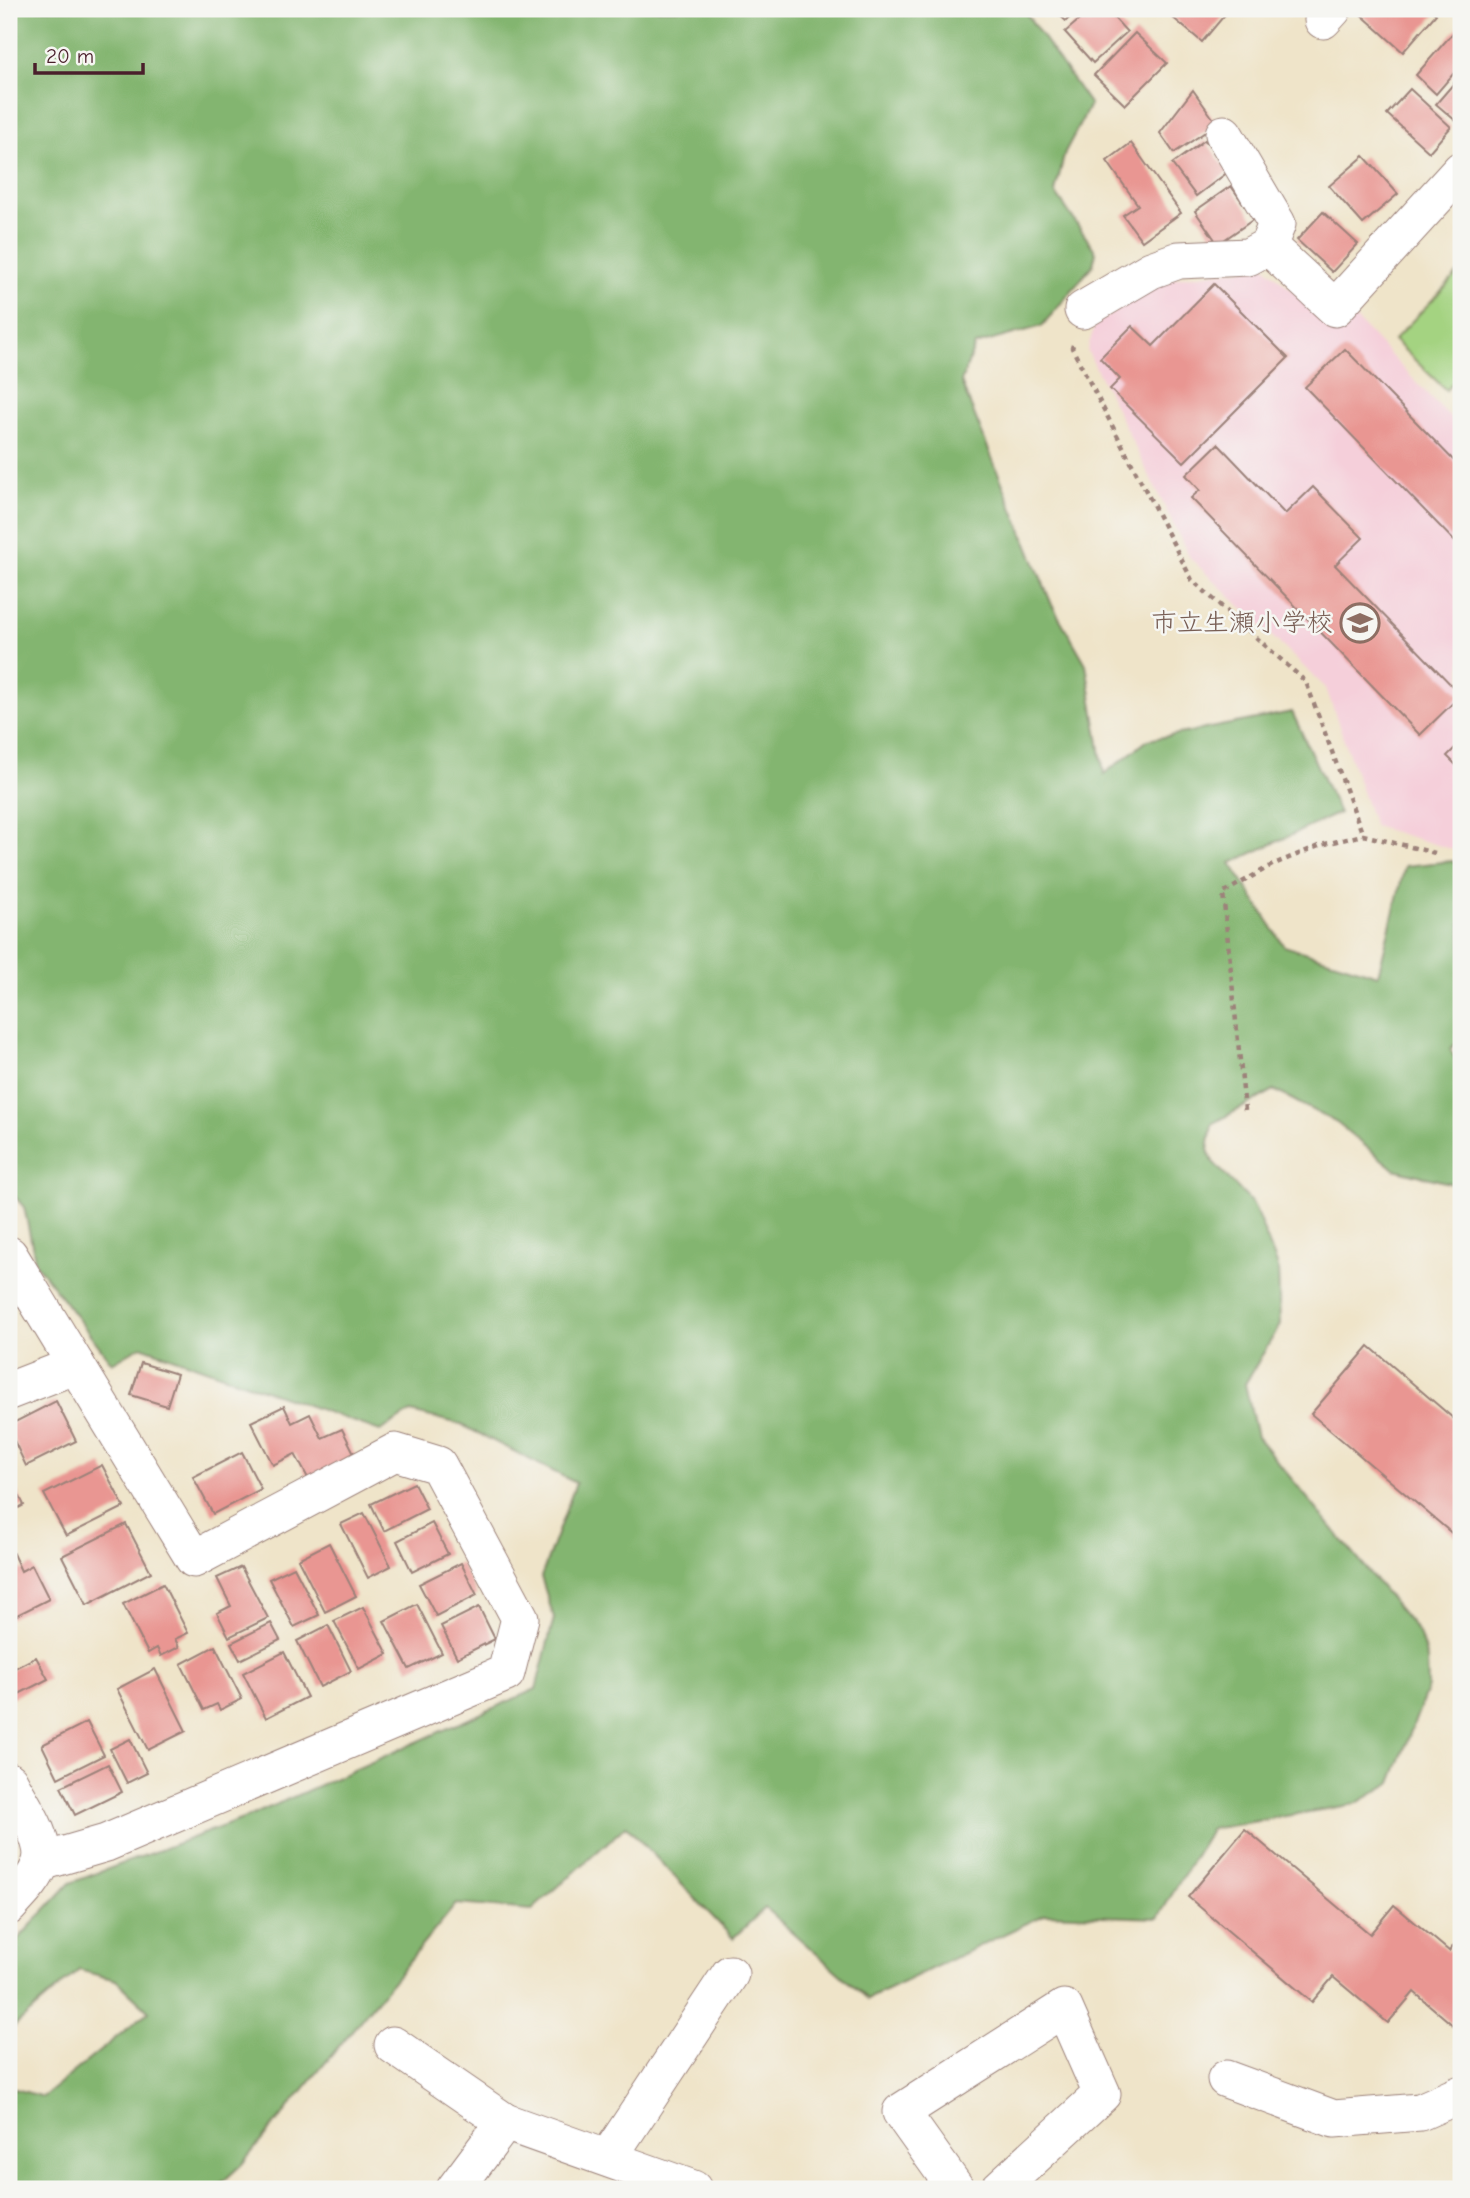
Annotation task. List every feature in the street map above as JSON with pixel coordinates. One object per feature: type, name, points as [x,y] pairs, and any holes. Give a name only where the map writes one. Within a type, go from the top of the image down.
[{"type":"street","points":[[1083,310],[1151,270],[1179,260],[1248,257],[1268,246],[1277,224],[1224,134]]},
{"type":"street","points":[[1268,246],[1335,308],[1461,170]]},
{"type":"street","points":[[9,1255],[194,1559],[395,1452],[438,1465],[520,1618],[506,1673],[106,1843],[41,1862]]},
{"type":"street","points":[[9,1391],[76,1365]]},
{"type":"street","points":[[9,1781],[41,1842],[41,1862],[28,1885],[9,1906]]},
{"type":"street","points":[[608,2158],[730,1974]]},
{"type":"street","points":[[956,2189],[901,2112],[1064,2008],[1102,2094],[999,2189]]},
{"type":"street","points":[[393,2045],[505,2122],[693,2189]]},
{"type":"street","points":[[1226,2079],[1334,2119],[1420,2112],[1461,2094]]},
{"type":"street","points":[[455,2189],[505,2122]]},
{"type":"path","points":[[1083,310],[1072,348],[1192,580],[1307,682],[1363,835]]},
{"type":"path","points":[[1245,1110],[1223,893],[1274,864],[1321,845],[1363,835],[1435,853]]},
{"type":"shaded area","name":"市立生瀬小学校","points":[[1265,266],[1338,332],[1353,316],[1461,429],[1461,852],[1374,826],[1326,688],[1190,558],[1087,350],[1095,325],[1162,280]]},
{"type":"green space","points":[[9,9],[1023,9],[1090,105],[1065,152],[1055,192],[1096,252],[1093,265],[1042,326],[975,345],[961,382],[1052,605],[1086,664],[1104,774],[1148,740],[1292,712],[1339,813],[1231,863],[1284,946],[1378,975],[1405,866],[1453,861],[1461,865],[1461,1039],[1450,1049],[1461,1069],[1461,1186],[1394,1169],[1337,1123],[1274,1090],[1212,1124],[1208,1150],[1213,1162],[1253,1204],[1278,1267],[1280,1325],[1245,1384],[1257,1437],[1419,1633],[1427,1659],[1428,1687],[1391,1783],[1355,1804],[1211,1829],[1158,1918],[1046,1914],[868,1999],[765,1908],[733,1938],[626,1826],[532,1910],[456,1904],[242,2164],[215,2189],[9,2189],[9,2087],[43,2097],[149,2011],[116,1980],[79,1970],[9,2031],[9,1949],[70,1883],[248,1817],[536,1689],[554,1618],[541,1577],[576,1483],[460,1424],[411,1412],[380,1431],[141,1346],[112,1363],[36,1264],[24,1207],[9,1190]]},
{"type":"green space","points":[[1461,270],[1461,374],[1446,390],[1394,340]]},
{"type":"building","points":[[1053,9],[1078,9],[1066,21]]},
{"type":"building","points":[[1092,9],[1106,9],[1127,32],[1093,63],[1065,32]]},
{"type":"building","points":[[1179,9],[1228,11],[1202,42],[1172,17]]},
{"type":"building","points":[[1357,9],[1430,9],[1436,14],[1403,52]]},
{"type":"building","points":[[1458,27],[1461,29],[1461,65],[1436,94],[1416,75]]},
{"type":"building","points":[[1135,33],[1167,63],[1125,105],[1094,75]]},
{"type":"building","points":[[1461,75],[1461,115],[1456,121],[1436,104]]},
{"type":"building","points":[[1410,89],[1451,127],[1429,152],[1387,114]]},
{"type":"building","points":[[1193,90],[1217,124],[1174,153],[1160,133]]},
{"type":"building","points":[[1205,140],[1228,172],[1196,196],[1172,164]]},
{"type":"building","points":[[1131,143],[1181,213],[1142,241],[1123,215],[1138,205],[1107,161]]},
{"type":"building","points":[[1364,156],[1398,194],[1363,224],[1329,186]]},
{"type":"building","points":[[1231,186],[1254,219],[1218,244],[1195,211]]},
{"type":"building","points":[[1323,212],[1358,244],[1332,272],[1297,240]]},
{"type":"building","points":[[1214,284],[1288,358],[1184,462],[1110,389],[1120,379],[1100,358],[1132,326],[1153,346]]},
{"type":"building","points":[[1345,349],[1461,468],[1461,548],[1305,387]]},
{"type":"building","points":[[1218,444],[1285,514],[1313,487],[1363,538],[1335,565],[1461,695],[1420,735],[1191,498],[1200,490],[1186,475]]},
{"type":"building","points":[[1461,742],[1461,770],[1447,756]]},
{"type":"building","points":[[1369,1346],[1461,1425],[1461,1541],[1311,1414]]},
{"type":"building","points":[[141,1363],[177,1374],[167,1406],[131,1395]]},
{"type":"building","points":[[56,1401],[76,1441],[26,1466],[9,1425]]},
{"type":"building","points":[[284,1406],[292,1423],[310,1414],[322,1438],[342,1429],[356,1457],[309,1480],[295,1454],[273,1465],[251,1422]]},
{"type":"building","points":[[242,1452],[261,1489],[213,1514],[193,1477]]},
{"type":"building","points":[[102,1465],[124,1507],[66,1536],[44,1494]]},
{"type":"building","points":[[9,1476],[24,1505],[9,1513]]},
{"type":"building","points":[[414,1483],[427,1509],[384,1531],[371,1504]]},
{"type":"building","points":[[364,1513],[391,1566],[368,1578],[341,1524]]},
{"type":"building","points":[[432,1523],[448,1554],[412,1572],[397,1541]]},
{"type":"building","points":[[126,1524],[151,1572],[87,1605],[62,1556]]},
{"type":"building","points":[[329,1543],[356,1596],[325,1612],[298,1559]]},
{"type":"building","points":[[9,1545],[21,1571],[32,1565],[49,1599],[9,1619]]},
{"type":"building","points":[[461,1563],[477,1595],[436,1616],[419,1584]]},
{"type":"building","points":[[241,1567],[268,1618],[229,1637],[217,1613],[231,1606],[217,1578]]},
{"type":"building","points":[[294,1567],[319,1615],[294,1627],[269,1579]]},
{"type":"building","points":[[163,1584],[188,1633],[175,1639],[179,1647],[161,1656],[157,1648],[148,1653],[123,1604]]},
{"type":"building","points":[[417,1604],[442,1653],[409,1669],[384,1621]]},
{"type":"building","points":[[363,1607],[388,1654],[359,1669],[334,1621]]},
{"type":"building","points":[[479,1607],[495,1639],[457,1658],[441,1626]]},
{"type":"building","points":[[271,1623],[280,1640],[240,1660],[231,1643]]},
{"type":"building","points":[[328,1625],[351,1671],[320,1687],[297,1641]]},
{"type":"building","points":[[215,1646],[242,1699],[220,1710],[217,1704],[204,1710],[181,1664]]},
{"type":"building","points":[[284,1652],[307,1697],[266,1718],[243,1673]]},
{"type":"building","points":[[36,1657],[48,1679],[9,1699],[9,1671]]},
{"type":"building","points":[[155,1669],[186,1731],[148,1750],[117,1689]]},
{"type":"building","points":[[87,1722],[104,1755],[58,1778],[42,1745]]},
{"type":"building","points":[[130,1739],[147,1773],[127,1783],[110,1749]]},
{"type":"building","points":[[108,1764],[122,1792],[75,1815],[61,1787]]},
{"type":"building","points":[[1245,1829],[1370,1934],[1394,1905],[1449,1951],[1461,1936],[1461,2032],[1414,1992],[1388,2023],[1333,1977],[1312,2002],[1188,1897]]},
{"type":"place","name":"市立生瀬小学校","points":[[1360,623]]}]
